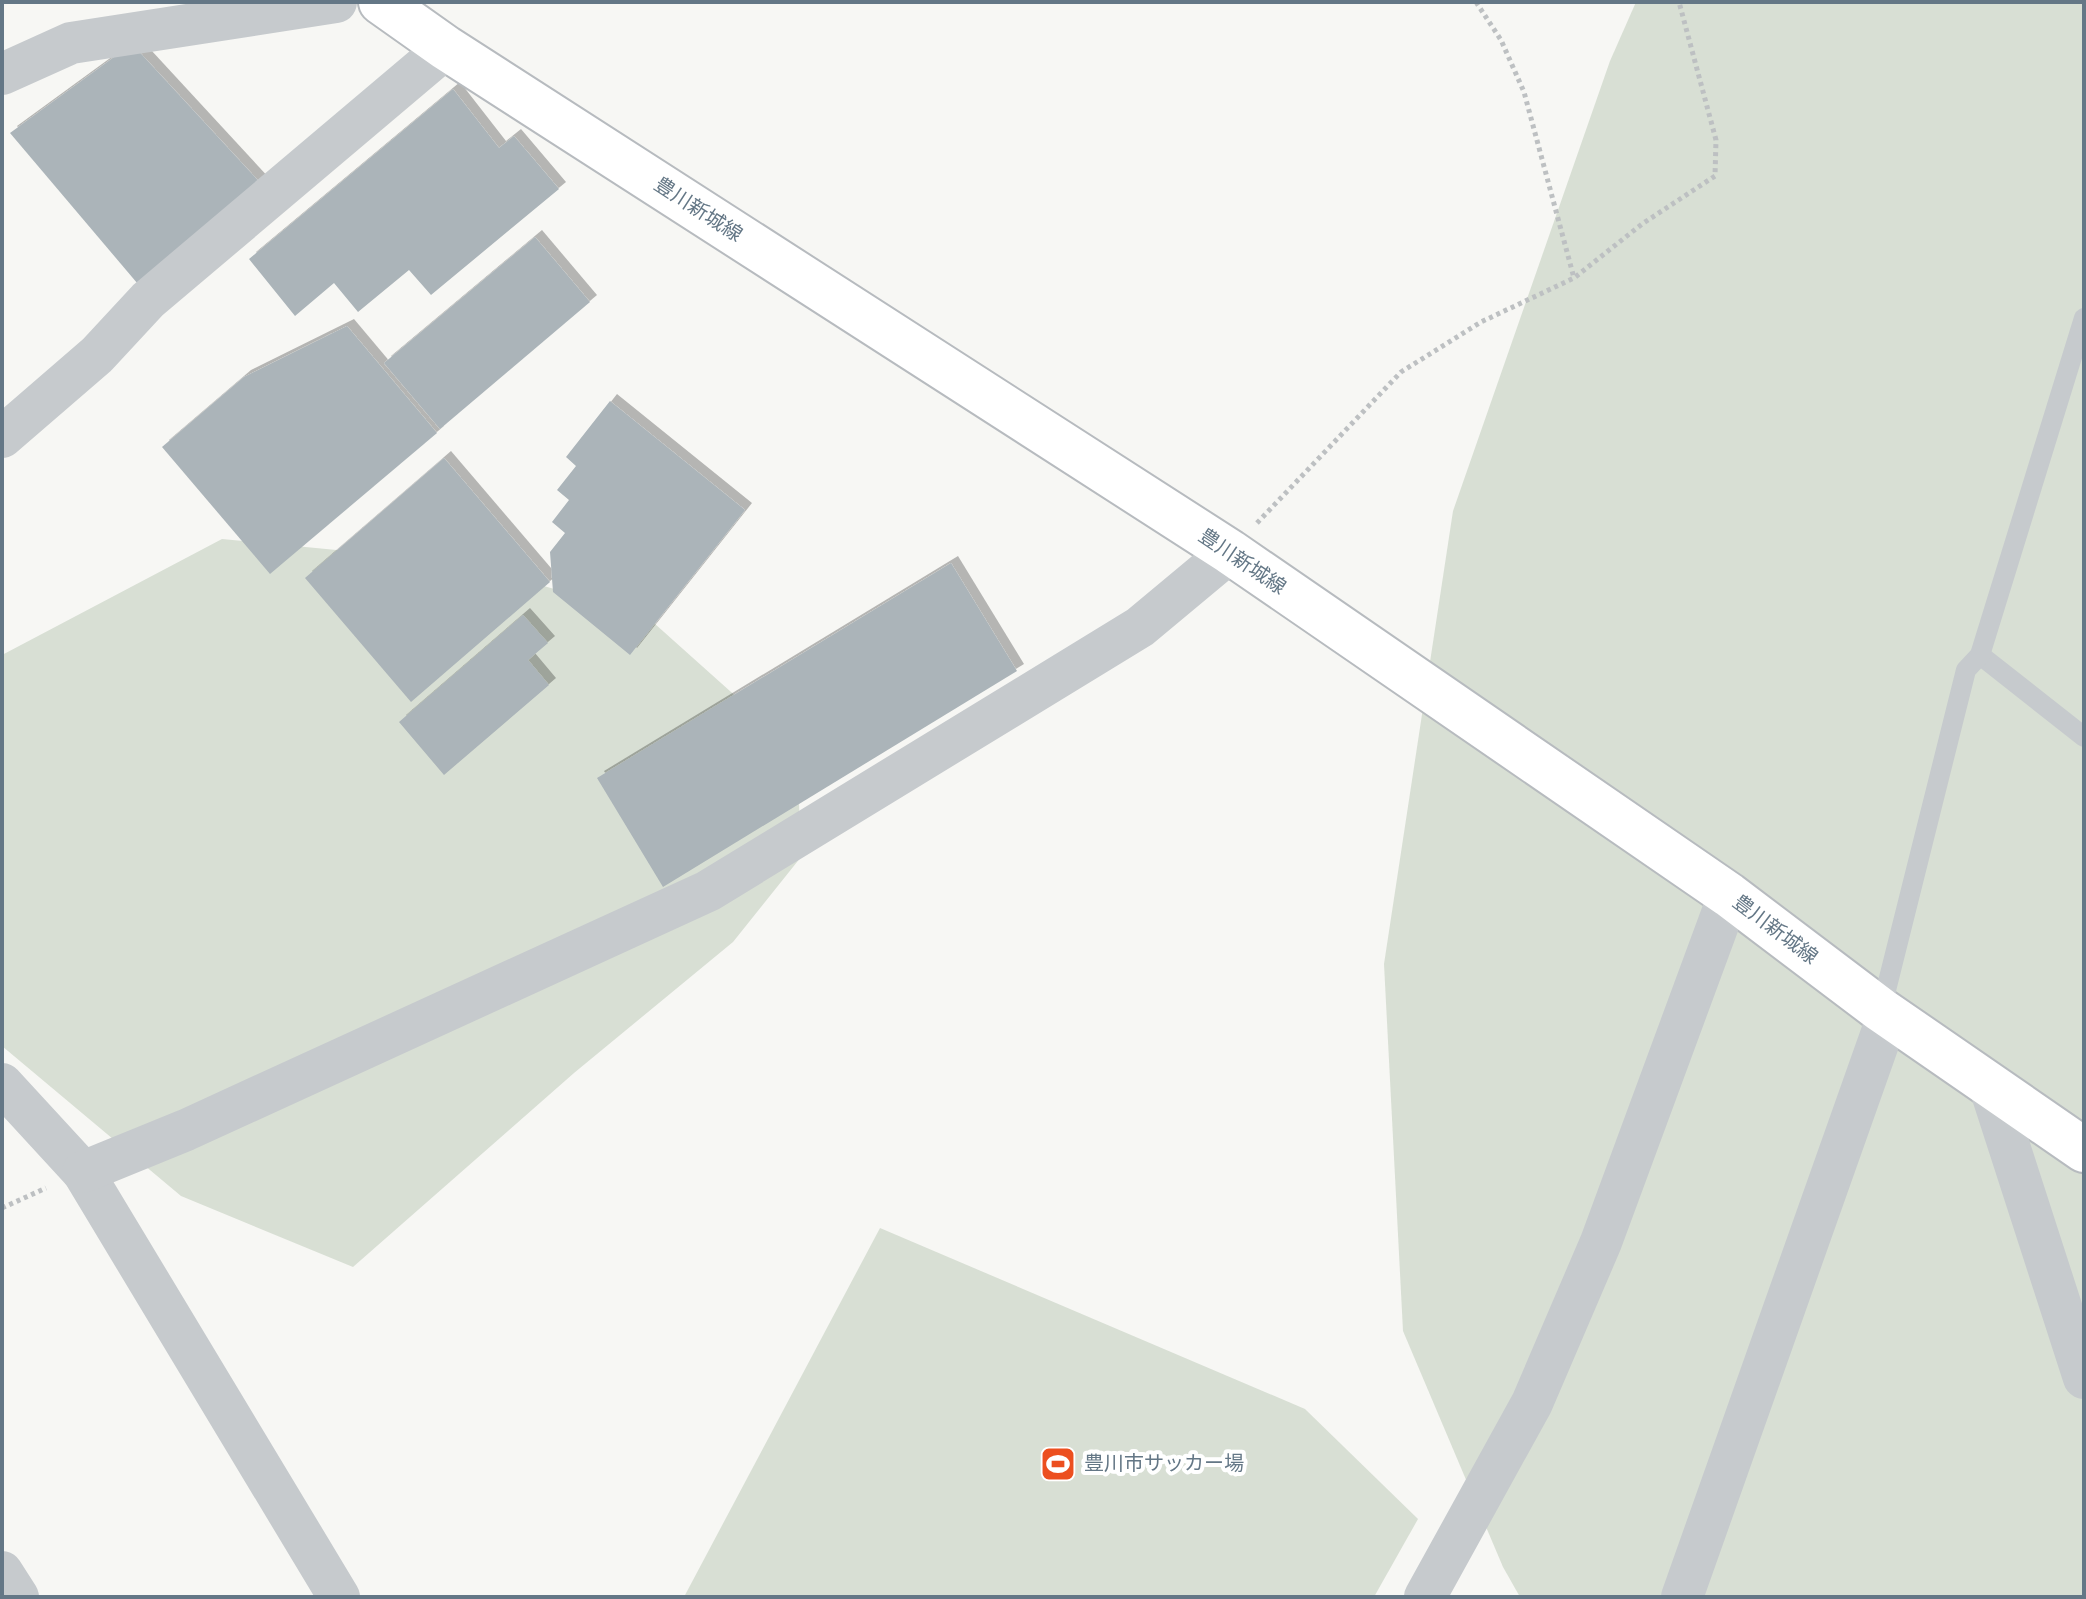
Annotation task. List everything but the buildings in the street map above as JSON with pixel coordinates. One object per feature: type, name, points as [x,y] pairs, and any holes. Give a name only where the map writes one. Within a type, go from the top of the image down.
[{"type":"main road","name":"豊川新城線","points":[[381,2],[446,48],[1230,552],[1729,895],[1881,1010],[2084,1150]]},
{"type":"street","points":[[2,74],[71,43],[336,2]]},
{"type":"street","points":[[2,437],[97,355],[148,300],[446,48]]},
{"type":"street","points":[[83,1172],[186,1130],[708,891],[1140,627],[1230,552]]},
{"type":"street","points":[[1425,1597],[1538,1389],[1601,1242],[1729,895]]},
{"type":"street","points":[[1682,1597],[1885,1024],[1881,1010]]},
{"type":"street","points":[[2,1084],[83,1172],[339,1597]]},
{"type":"street","points":[[1990,1087],[2084,1378]]},
{"type":"street","points":[[2,1572],[18,1597]]},
{"type":"lane","points":[[1881,1010],[1966,670],[1980,655],[2084,318]]},
{"type":"lane","points":[[1980,655],[2084,737]]},
{"type":"path","points":[[1476,2],[1501,40],[1524,92],[1574,278]]},
{"type":"path","points":[[1230,552],[1401,372],[1481,322],[1574,278],[1642,224],[1715,176],[1716,140],[1679,2]]},
{"type":"shaded area","points":[[1636,2],[2084,2],[2084,1597],[1520,1597],[1503,1567],[1403,1331],[1384,964],[1453,511],[1610,61]]},
{"type":"shaded area","points":[[222,539],[460,562],[645,615],[797,751],[801,857],[733,942],[574,1073],[353,1267],[181,1196],[2,1046],[2,655]]},
{"type":"shaded area","name":"豊川市サッカー場","points":[[880,1228],[1305,1409],[1418,1519],[1374,1597],[684,1597]]},
{"type":"place","name":"豊川市サッカー場","points":[[1058,1464]]}]
